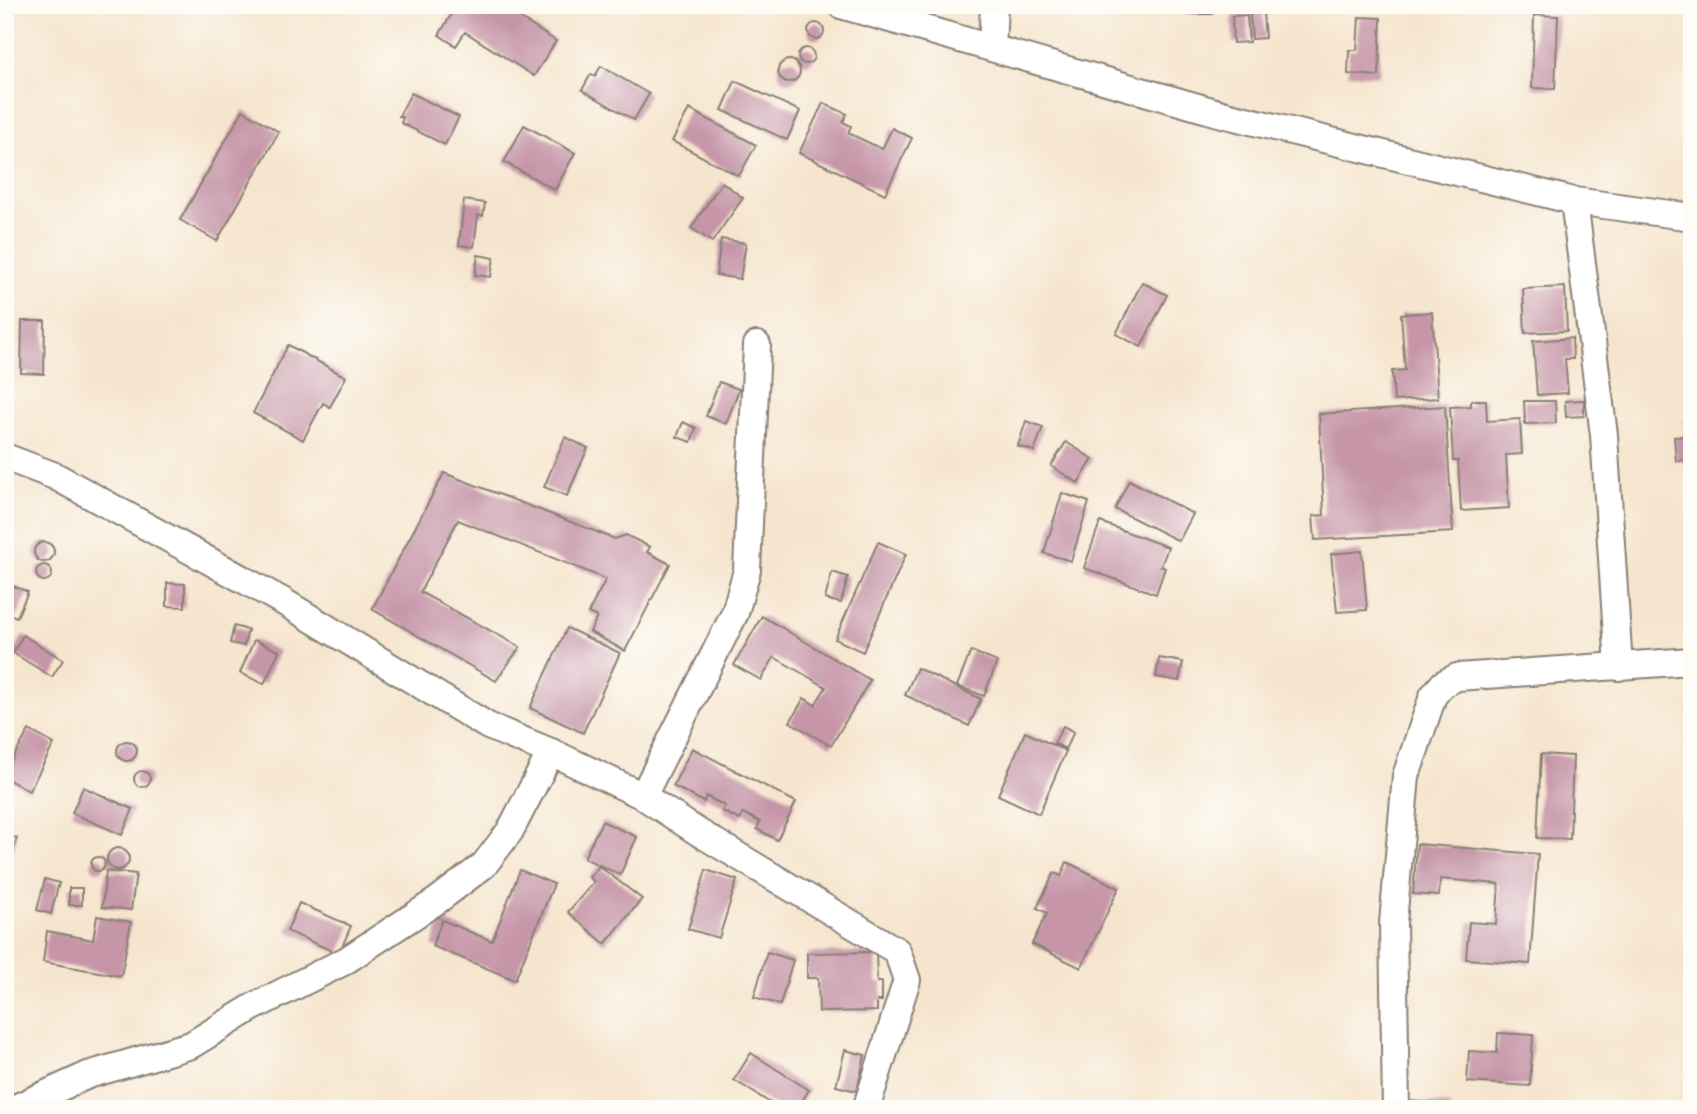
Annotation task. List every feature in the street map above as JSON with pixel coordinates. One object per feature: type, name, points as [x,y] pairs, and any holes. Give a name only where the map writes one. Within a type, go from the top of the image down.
[{"type":"street","points":[[841,5],[1222,114],[1574,201],[1692,216]]},
{"type":"street","points":[[992,48],[994,5]]},
{"type":"street","points":[[1574,201],[1604,435],[1619,667]]},
{"type":"street","points":[[643,796],[735,613],[747,570],[757,345]]},
{"type":"street","points":[[5,457],[55,476],[284,602],[488,726],[551,752],[643,796],[897,951],[906,980],[866,1109]]},
{"type":"street","points":[[1396,1109],[1393,923],[1402,816],[1406,776],[1433,696],[1443,684],[1457,677],[1692,661]]},
{"type":"street","points":[[13,1109],[88,1075],[191,1045],[253,1007],[345,961],[438,900],[484,865],[510,831],[551,752]]},
{"type":"building","points":[[457,5],[499,5],[556,41],[534,76],[465,32],[456,46],[439,35]]},
{"type":"building","points":[[1181,5],[1211,5],[1212,14],[1181,14]]},
{"type":"building","points":[[1263,13],[1265,38],[1252,39],[1250,14]]},
{"type":"building","points":[[1247,15],[1249,42],[1233,43],[1232,16]]},
{"type":"building","points":[[1534,15],[1558,16],[1555,89],[1532,88]]},
{"type":"building","points":[[1359,17],[1381,18],[1379,76],[1348,74],[1349,50],[1357,50]]},
{"type":"building","points":[[816,23],[822,25],[822,37],[816,39],[810,37],[808,31],[810,25]]},
{"type":"building","points":[[806,48],[814,56],[806,64],[798,56]]},
{"type":"building","points":[[789,60],[797,63],[800,71],[797,79],[789,82],[781,79],[778,71],[781,63]]},
{"type":"building","points":[[601,66],[649,94],[634,120],[582,90],[591,74],[595,76]]},
{"type":"building","points":[[735,81],[800,111],[787,140],[722,110]]},
{"type":"building","points":[[411,93],[459,117],[445,145],[401,123],[403,118],[399,116]]},
{"type":"building","points":[[823,103],[847,114],[843,122],[851,126],[848,133],[882,149],[892,128],[912,138],[885,194],[799,153]]},
{"type":"building","points":[[689,109],[756,145],[739,176],[672,141]]},
{"type":"building","points":[[243,110],[279,132],[217,241],[180,220]]},
{"type":"building","points":[[524,125],[575,153],[555,190],[504,162]]},
{"type":"building","points":[[722,182],[743,198],[712,242],[691,228]]},
{"type":"building","points":[[464,200],[485,203],[483,216],[478,215],[474,247],[459,245]]},
{"type":"building","points":[[721,239],[746,243],[740,279],[716,275]]},
{"type":"building","points":[[478,255],[494,258],[491,277],[475,275]]},
{"type":"building","points":[[1142,282],[1167,295],[1141,347],[1116,334]]},
{"type":"building","points":[[1565,287],[1567,331],[1525,333],[1523,289]]},
{"type":"building","points":[[1432,312],[1438,398],[1394,401],[1392,371],[1405,370],[1401,314]]},
{"type":"building","points":[[22,321],[45,321],[44,374],[21,373]]},
{"type":"building","points":[[1572,338],[1573,359],[1565,359],[1568,393],[1537,395],[1533,341]]},
{"type":"building","points":[[288,345],[346,377],[330,407],[323,403],[303,440],[253,413]]},
{"type":"building","points":[[719,382],[739,389],[726,424],[706,416]]},
{"type":"building","points":[[1471,400],[1486,400],[1487,421],[1520,419],[1522,454],[1506,455],[1509,508],[1461,511],[1458,461],[1453,461],[1450,407],[1471,406]]},
{"type":"building","points":[[1584,400],[1584,416],[1566,417],[1565,401]]},
{"type":"building","points":[[1524,401],[1555,401],[1556,423],[1525,424]]},
{"type":"building","points":[[1445,406],[1453,532],[1315,540],[1313,516],[1324,515],[1319,414]]},
{"type":"building","points":[[1692,418],[1690,468],[1689,460],[1676,461],[1674,437],[1685,436],[1684,419]]},
{"type":"building","points":[[1026,421],[1043,427],[1034,451],[1018,446]]},
{"type":"building","points":[[683,422],[696,428],[691,442],[677,437]]},
{"type":"building","points":[[565,437],[588,448],[567,496],[544,487]]},
{"type":"building","points":[[1066,442],[1093,459],[1078,483],[1051,466]]},
{"type":"building","points":[[444,473],[615,539],[626,535],[650,547],[647,552],[670,564],[625,651],[590,632],[597,617],[588,613],[606,579],[458,520],[420,592],[520,647],[496,681],[372,609]]},
{"type":"building","points":[[1129,480],[1193,514],[1179,541],[1115,509]]},
{"type":"building","points":[[1062,493],[1089,502],[1071,561],[1044,553]]},
{"type":"building","points":[[1100,522],[1168,547],[1161,566],[1165,568],[1156,594],[1084,568]]},
{"type":"building","points":[[44,542],[51,545],[54,552],[51,559],[44,562],[37,559],[34,552],[37,545]]},
{"type":"building","points":[[878,542],[906,554],[863,652],[835,639]]},
{"type":"building","points":[[1362,551],[1367,610],[1337,612],[1331,554]]},
{"type":"building","points":[[41,565],[47,565],[52,573],[50,579],[41,581],[36,576],[36,570]]},
{"type":"building","points":[[832,572],[848,577],[841,603],[825,599]]},
{"type":"building","points":[[6,583],[28,592],[17,617],[5,613]]},
{"type":"building","points":[[167,583],[185,584],[185,607],[167,606]]},
{"type":"building","points":[[762,616],[870,680],[831,746],[790,722],[804,698],[815,705],[826,687],[774,657],[761,680],[734,665]]},
{"type":"building","points":[[234,626],[248,630],[244,646],[230,643]]},
{"type":"building","points":[[567,628],[620,653],[583,733],[530,708]]},
{"type":"building","points":[[23,635],[63,660],[52,677],[13,653]]},
{"type":"building","points":[[254,640],[279,651],[264,684],[240,673]]},
{"type":"building","points":[[971,651],[997,662],[984,696],[957,686]]},
{"type":"building","points":[[1159,658],[1183,662],[1179,681],[1156,677]]},
{"type":"building","points":[[917,668],[981,699],[969,726],[905,695]]},
{"type":"building","points":[[1063,726],[1074,732],[1065,749],[1054,743]]},
{"type":"building","points":[[29,730],[54,744],[29,791],[5,778],[5,772]]},
{"type":"building","points":[[1025,732],[1066,751],[1039,814],[998,795]]},
{"type":"building","points":[[123,741],[131,741],[137,751],[131,761],[123,761],[117,755],[117,747]]},
{"type":"building","points":[[692,748],[796,802],[777,840],[757,829],[760,822],[743,813],[740,820],[722,811],[725,806],[706,796],[704,802],[673,786]]},
{"type":"building","points":[[1541,754],[1573,756],[1570,839],[1537,838]]},
{"type":"building","points":[[142,771],[150,779],[142,787],[134,779]]},
{"type":"building","points":[[83,787],[133,809],[122,835],[72,813]]},
{"type":"building","points":[[602,821],[637,837],[620,875],[584,858]]},
{"type":"building","points":[[5,835],[17,838],[8,868],[5,868]]},
{"type":"building","points":[[1417,844],[1538,854],[1530,964],[1466,959],[1469,922],[1496,924],[1499,884],[1440,879],[1439,896],[1413,894]]},
{"type":"building","points":[[118,848],[126,851],[129,859],[126,867],[118,870],[110,867],[107,859],[110,851]]},
{"type":"building","points":[[95,857],[101,857],[105,864],[101,871],[95,871],[91,867],[91,861]]},
{"type":"building","points":[[1067,862],[1119,888],[1081,968],[1032,944],[1047,913],[1037,908],[1054,873],[1061,876]]},
{"type":"building","points":[[599,866],[642,899],[605,944],[568,912],[594,882],[589,877]]},
{"type":"building","points":[[520,870],[554,884],[515,980],[432,946],[442,920],[492,941]]},
{"type":"building","points":[[706,870],[737,880],[719,938],[688,929]]},
{"type":"building","points":[[106,871],[136,874],[131,910],[102,907]]},
{"type":"building","points":[[45,879],[59,883],[51,914],[37,910]]},
{"type":"building","points":[[69,888],[82,888],[82,905],[69,905]]},
{"type":"building","points":[[299,903],[351,926],[339,954],[287,931]]},
{"type":"building","points":[[97,916],[131,922],[121,976],[43,962],[47,931],[93,940]]},
{"type":"building","points":[[767,952],[793,960],[780,1005],[754,997]]},
{"type":"building","points":[[876,952],[877,982],[882,982],[882,1001],[877,1001],[877,1011],[819,1012],[818,978],[807,978],[807,953]]},
{"type":"building","points":[[1498,1033],[1533,1035],[1530,1086],[1467,1082],[1469,1051],[1497,1053]]},
{"type":"building","points":[[845,1050],[865,1055],[857,1091],[836,1086]]},
{"type":"building","points":[[751,1053],[809,1090],[797,1109],[780,1109],[734,1080]]},
{"type":"building","points":[[1409,1101],[1450,1105],[1450,1109],[1408,1109]]}]
